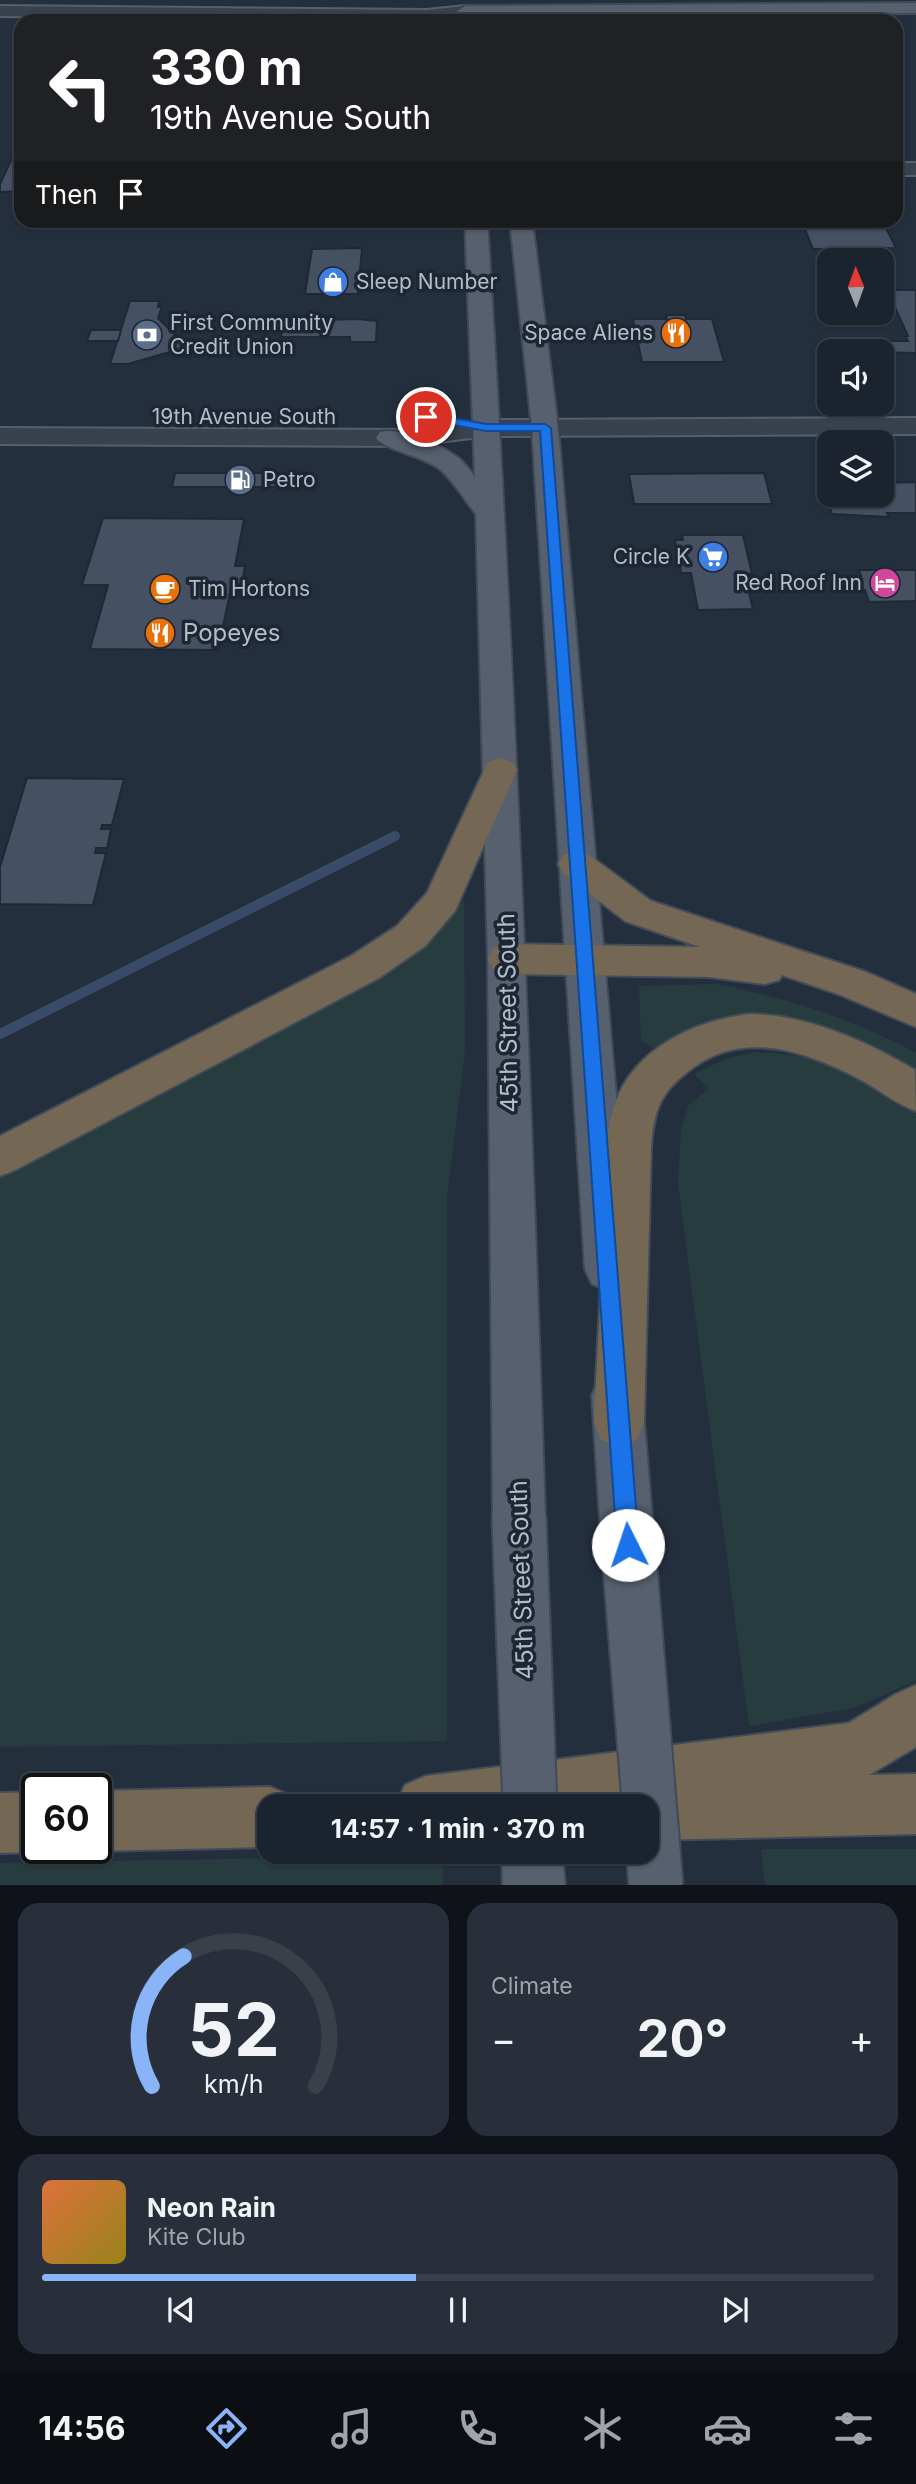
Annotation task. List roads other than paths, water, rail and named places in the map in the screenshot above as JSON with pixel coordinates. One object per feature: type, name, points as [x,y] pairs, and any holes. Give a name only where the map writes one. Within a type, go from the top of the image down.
[{"type":"highway","points":[[0,1157],[365,968],[411,936],[442,901],[500,770]]},
{"type":"highway","points":[[576,864],[638,911],[852,983],[916,1011]]},
{"type":"highway","points":[[507,959],[709,962],[822,975]]},
{"type":"highway","points":[[619,1422],[630,1149],[636,1102],[662,1069],[684,1050],[719,1035],[752,1030],[794,1035],[849,1055],[904,1083],[916,1093]]},
{"type":"highway","points":[[520,1794],[858,1751],[916,1714]]},
{"type":"highway","points":[[659,1810],[916,1804]]},
{"type":"highway","points":[[112,1821],[257,1817]]},
{"type":"highway","points":[[0,1823],[21,1822]]},
{"type":"main road","points":[[465,11],[916,8]]},
{"type":"main road","name":"45th Street South","points":[[476,228],[507,959],[519,1518],[530,1794]]},
{"type":"main road","points":[[522,228],[545,428],[576,864],[586,960],[626,1519],[656,1885]]},
{"type":"main road","points":[[389,438],[424,449],[450,464],[490,513]]},
{"type":"main road","points":[[533,1864],[534,1885]]},
{"type":"street","points":[[192,12],[296,11],[317,7],[434,7],[465,11]]},
{"type":"street","points":[[0,11],[354,14]]},
{"type":"street","points":[[442,14],[465,11]]},
{"type":"street","name":"19th Avenue South","points":[[0,422],[109,418],[426,417],[486,428]]},
{"type":"street","name":"19th Avenue South","points":[[0,436],[389,438],[486,428],[916,426]]},
{"type":"waterway","points":[[0,1034],[395,836]]},
{"type":"place","name":"Sleep Number","points":[[333,282]]},
{"type":"place","name":"Space Aliens","points":[[676,333]]},
{"type":"place","name":"First Community Credit Union","points":[[147,335]]},
{"type":"place","name":"Petro","points":[[240,480]]},
{"type":"place","name":"Circle K","points":[[713,557]]},
{"type":"place","name":"Red Roof Inn","points":[[885,583]]},
{"type":"place","name":"Tim Hortons","points":[[165,589]]},
{"type":"place","name":"Popeyes","points":[[160,633]]}]
